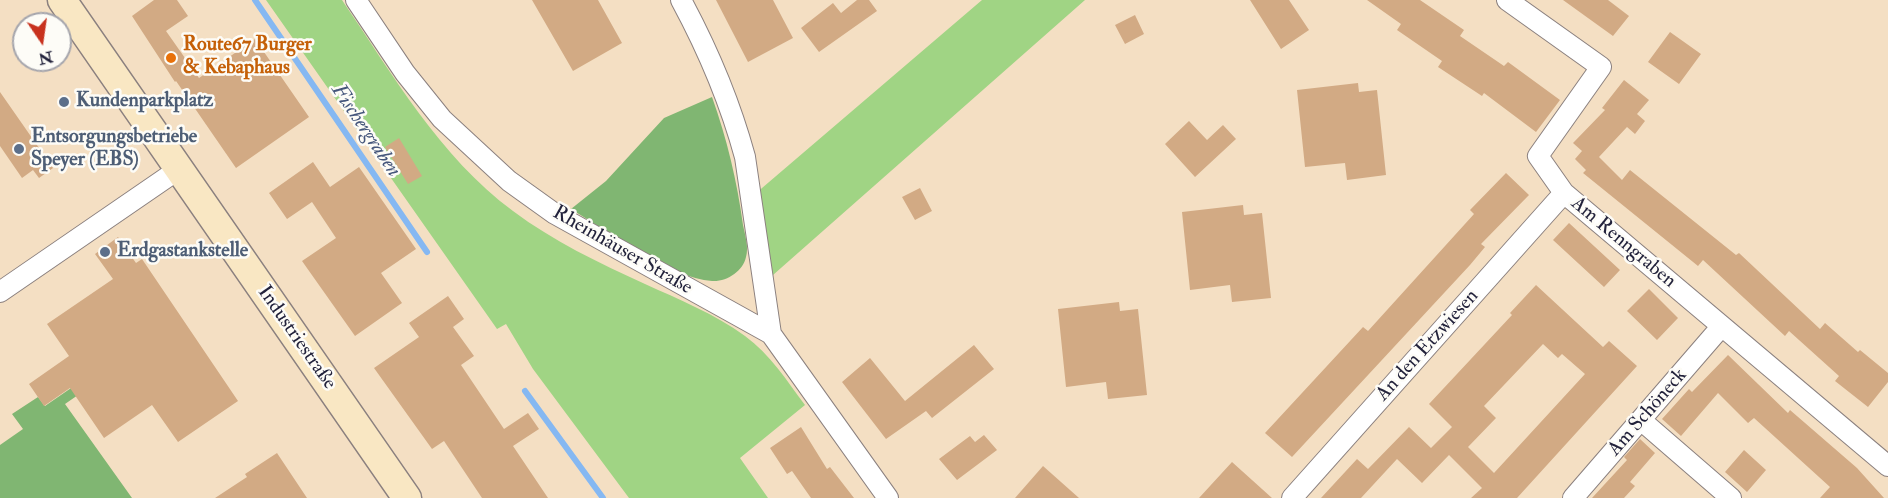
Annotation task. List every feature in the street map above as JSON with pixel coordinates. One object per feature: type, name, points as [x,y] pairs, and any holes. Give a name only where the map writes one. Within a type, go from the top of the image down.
[{"type":"street","name":"Industriestraße","points":[[62,0],[407,498]]},
{"type":"street","name":"Rheinhäuser Straße","points":[[356,0],[405,73],[442,119],[509,181],[564,219],[771,334],[888,498]]},
{"type":"street","points":[[681,0],[701,39],[737,129],[745,157],[771,334]]},
{"type":"street","name":"Am Renngraben","points":[[1507,0],[1601,67],[1538,156],[1564,193],[1888,466]]},
{"type":"street","points":[[0,292],[179,169]]},
{"type":"street","name":"An den Etzwiesen","points":[[1292,498],[1564,193]]},
{"type":"street","name":"Am Schöneck","points":[[1573,498],[1721,327]]},
{"type":"street","points":[[1642,421],[1731,498]]},
{"type":"green space","points":[[266,0],[342,0],[419,113],[462,165],[486,189],[528,222],[560,242],[709,314],[754,343],[778,368],[805,405],[740,458],[768,498],[629,498],[533,369],[506,324],[497,329]]},
{"type":"green space","points":[[982,0],[1085,0],[773,275],[755,194]]},
{"type":"green space","points":[[712,97],[731,160],[747,249],[742,267],[729,278],[718,281],[695,278],[658,263],[571,209],[606,181],[664,118]]},
{"type":"green space","points":[[177,315],[182,323],[65,404],[132,498],[0,498],[0,445],[23,429],[12,414],[38,397],[45,406]]},
{"type":"building","points":[[154,0],[177,0],[188,16],[166,31],[199,78],[255,39],[309,117],[236,168],[132,16]]},
{"type":"building","points":[[532,0],[598,0],[622,43],[573,71]]},
{"type":"building","points":[[716,0],[773,0],[793,38],[748,62]]},
{"type":"building","points":[[857,0],[869,0],[877,11],[819,52],[801,28],[833,3],[841,13]]},
{"type":"building","points":[[1250,0],[1289,0],[1309,30],[1281,49]]},
{"type":"building","points":[[1367,0],[1420,0],[1464,30],[1460,36],[1504,66],[1508,62],[1560,100],[1536,132],[1484,93],[1482,96],[1438,67],[1442,61],[1397,30],[1401,24]]},
{"type":"building","points":[[1563,0],[1608,0],[1629,16],[1613,36]]},
{"type":"building","points":[[1135,15],[1144,34],[1125,44],[1115,25]]},
{"type":"building","points":[[1670,32],[1701,54],[1679,84],[1648,62]]},
{"type":"building","points":[[1624,80],[1649,100],[1637,114],[1645,121],[1635,134],[1627,127],[1599,157],[1622,180],[1630,170],[1736,255],[1739,253],[1820,329],[1825,323],[1858,352],[1860,350],[1888,373],[1888,382],[1868,407],[1835,381],[1839,376],[1789,331],[1785,336],[1703,260],[1698,266],[1583,173],[1586,170],[1575,159],[1582,151],[1573,143],[1605,110],[1602,108]]},
{"type":"building","points":[[1358,83],[1359,92],[1377,90],[1386,175],[1347,180],[1345,163],[1305,167],[1297,90]]},
{"type":"building","points":[[0,92],[53,168],[39,178],[33,170],[22,178],[0,146]]},
{"type":"building","points":[[1189,121],[1207,140],[1223,125],[1236,139],[1195,177],[1165,144]]},
{"type":"building","points":[[399,138],[422,176],[408,184],[385,147]]},
{"type":"building","points":[[313,162],[330,187],[359,167],[416,249],[381,273],[402,303],[355,336],[302,261],[336,238],[312,202],[287,219],[269,193]]},
{"type":"building","points":[[1506,173],[1529,195],[1481,244],[1485,247],[1470,265],[1292,457],[1265,433],[1363,327],[1368,331],[1474,214],[1470,210]]},
{"type":"building","points":[[920,188],[932,211],[915,220],[902,197]]},
{"type":"building","points":[[1243,205],[1244,215],[1262,213],[1271,298],[1232,302],[1230,285],[1190,290],[1182,212]]},
{"type":"building","points":[[1569,223],[1620,270],[1604,287],[1553,240]]},
{"type":"building","points":[[118,237],[136,263],[142,259],[238,401],[178,442],[152,405],[104,438],[70,388],[44,406],[29,384],[69,356],[47,324],[113,279],[95,254]]},
{"type":"building","points":[[1536,285],[1603,347],[1609,341],[1637,366],[1517,498],[1471,498],[1482,488],[1449,455],[1422,483],[1397,459],[1361,498],[1321,498],[1357,459],[1368,469],[1409,427],[1431,448],[1452,427],[1429,404],[1512,315],[1510,313]],"holes":[[[1543,344],[1558,358],[1562,354],[1585,374],[1494,473],[1468,447],[1496,418],[1484,406]]]},
{"type":"building","points":[[1649,289],[1678,318],[1657,340],[1627,311]]},
{"type":"building","points":[[448,296],[464,319],[453,327],[474,356],[461,365],[504,429],[528,413],[539,429],[513,446],[548,498],[482,498],[444,441],[432,449],[374,368],[419,337],[409,323]]},
{"type":"building","points":[[1119,302],[1120,311],[1138,309],[1147,395],[1108,399],[1106,382],[1066,387],[1058,309]]},
{"type":"building","points":[[974,345],[994,369],[932,418],[926,411],[886,439],[842,382],[870,358],[905,401]]},
{"type":"building","points":[[1728,355],[1788,413],[1790,410],[1857,468],[1884,498],[1820,498],[1830,487],[1754,418],[1748,423],[1718,393],[1681,436],[1662,419],[1689,389],[1692,392]]},
{"type":"building","points":[[801,427],[827,469],[830,467],[854,498],[811,498],[792,471],[787,474],[770,448]]},
{"type":"building","points":[[984,435],[997,450],[957,480],[939,459],[970,436],[975,442]]},
{"type":"building","points":[[1640,439],[1655,453],[1630,482],[1635,486],[1624,498],[1592,498],[1627,460],[1624,457]]},
{"type":"building","points":[[1744,450],[1766,470],[1747,492],[1725,472]]},
{"type":"building","points":[[277,453],[307,498],[215,498],[247,477],[245,474]]},
{"type":"building","points":[[1232,462],[1272,498],[1199,498]]},
{"type":"building","points":[[1043,466],[1079,498],[1015,498]]},
{"type":"waterway","name":"Fischergraben","points":[[255,0],[427,252]]},
{"type":"waterway","name":"Fischergraben","points":[[525,391],[603,498]]},
{"type":"place","name":"Route67 Burger & Kebaphaus","points":[[171,58]]},
{"type":"place","name":"Kundenparkplatz","points":[[64,102]]},
{"type":"place","name":"Entsorgungsbetriebe Speyer (EBS)","points":[[19,149]]},
{"type":"place","name":"Erdgastankstelle","points":[[105,252]]}]
